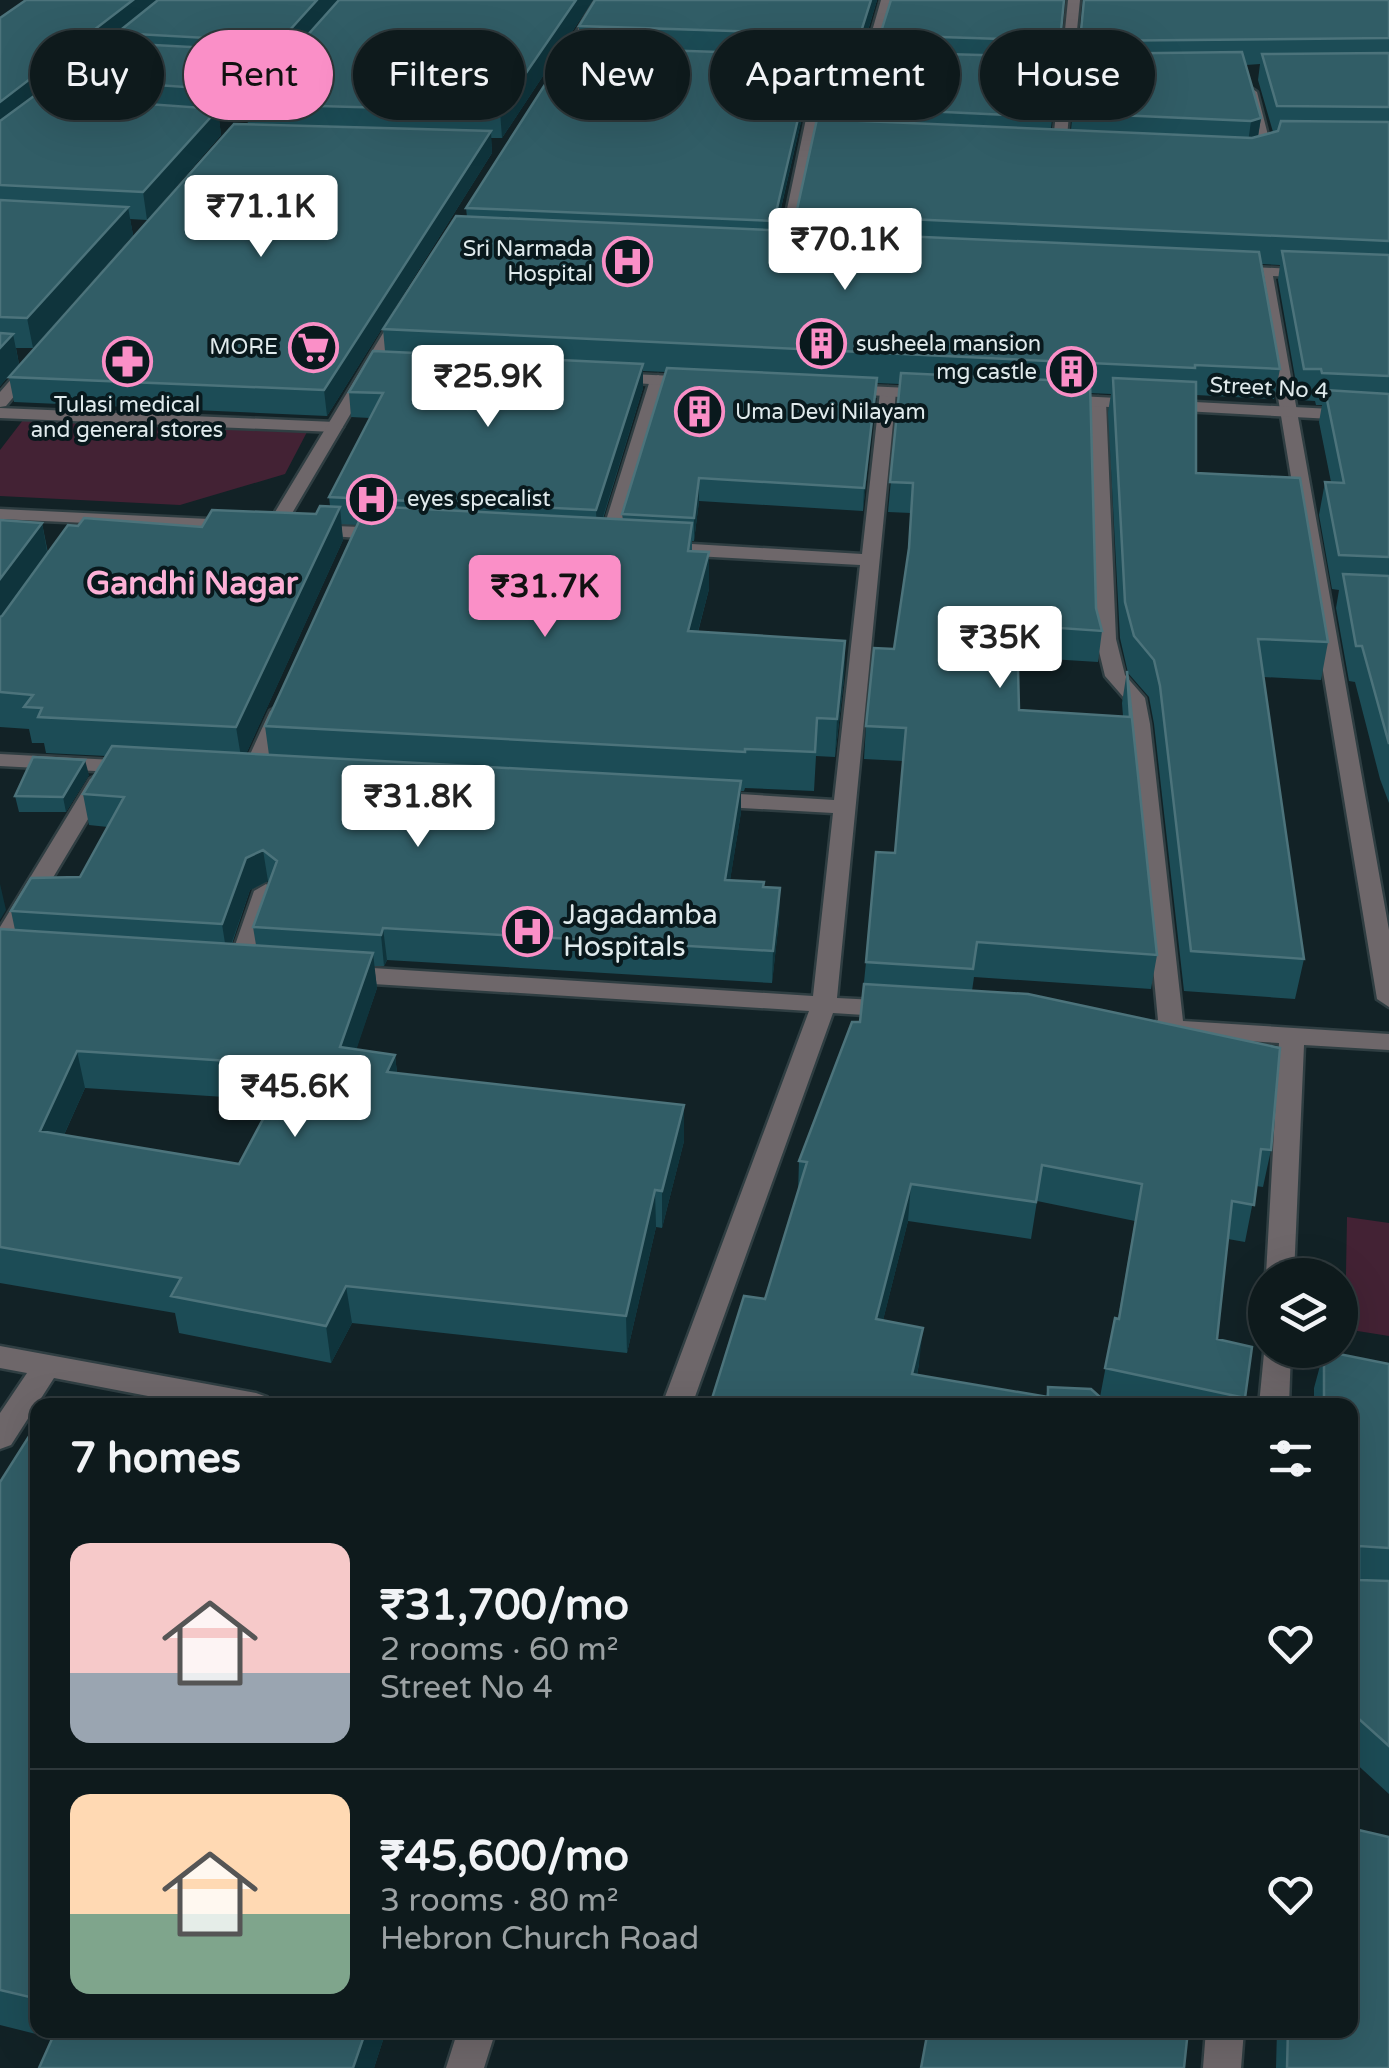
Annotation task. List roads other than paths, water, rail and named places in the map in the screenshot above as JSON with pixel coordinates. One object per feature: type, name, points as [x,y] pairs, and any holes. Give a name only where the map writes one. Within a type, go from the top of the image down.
[{"type":"street","points":[[582,30],[601,0]]},
{"type":"street","points":[[879,30],[888,0]]},
{"type":"street","points":[[1072,30],[1074,0]]},
{"type":"street","points":[[1246,74],[1268,152],[1260,156]]},
{"type":"street","points":[[802,250],[776,249],[812,120]]},
{"type":"street","points":[[1060,150],[1063,120]]},
{"type":"street","points":[[808,138],[827,139]]},
{"type":"street","points":[[1265,140],[1282,140]]},
{"type":"street","points":[[1040,149],[1078,151]]},
{"type":"street","points":[[1207,269],[1336,274]]},
{"type":"street","points":[[1265,272],[1289,412],[1330,598],[1389,999]]},
{"type":"street","points":[[275,528],[368,366],[412,298]]},
{"type":"street","points":[[0,402],[39,357],[20,356]]},
{"type":"street","points":[[368,366],[388,367]]},
{"type":"street","points":[[600,378],[709,383]]},
{"type":"street","points":[[658,380],[616,546],[868,560]]},
{"type":"street","points":[[829,389],[946,395]]},
{"type":"street","points":[[680,1398],[824,1004],[888,392]]},
{"type":"street","name":"Street No 4","points":[[1040,400],[1389,417]]},
{"type":"street","points":[[1098,402],[1106,640],[1115,676],[1134,698],[1140,724],[1170,1028]]},
{"type":"street","points":[[0,413],[334,427]]},
{"type":"street","points":[[0,514],[83,526],[275,528],[357,541],[417,536]]},
{"type":"street","points":[[253,774],[288,693]]},
{"type":"street","points":[[0,760],[163,769]]},
{"type":"street","points":[[7,951],[109,766]]},
{"type":"street","points":[[688,798],[847,807]]},
{"type":"street","points":[[239,968],[266,892]]},
{"type":"street","points":[[317,972],[920,1011]]},
{"type":"street","points":[[1132,1026],[1389,1042]]},
{"type":"street","points":[[1281,1258],[1292,1035]]},
{"type":"street","points":[[0,1357],[218,1398]]},
{"type":"street","points":[[0,1437],[46,1366]]},
{"type":"street","points":[[1274,1398],[1275,1368]]},
{"type":"street","points":[[465,2068],[474,2038]]},
{"type":"street","points":[[1222,2068],[1224,2038]]},
{"type":"place","name":"Sri Narmada Hospital","points":[[628,262]]},
{"type":"place","name":"susheela mansion","points":[[821,344]]},
{"type":"place","name":"MORE","points":[[313,347]]},
{"type":"place","name":"Tulasi medical and general stores","points":[[127,361]]},
{"type":"place","name":"mg castle","points":[[1072,372]]},
{"type":"place","name":"Uma Devi Nilayam","points":[[700,412]]},
{"type":"place","name":"eyes specalist","points":[[372,499]]},
{"type":"place","name":"Jagadamba Hospitals","points":[[528,931]]},
{"type":"district","name":"Gandhi Nagar","points":[[192,584]]}]
